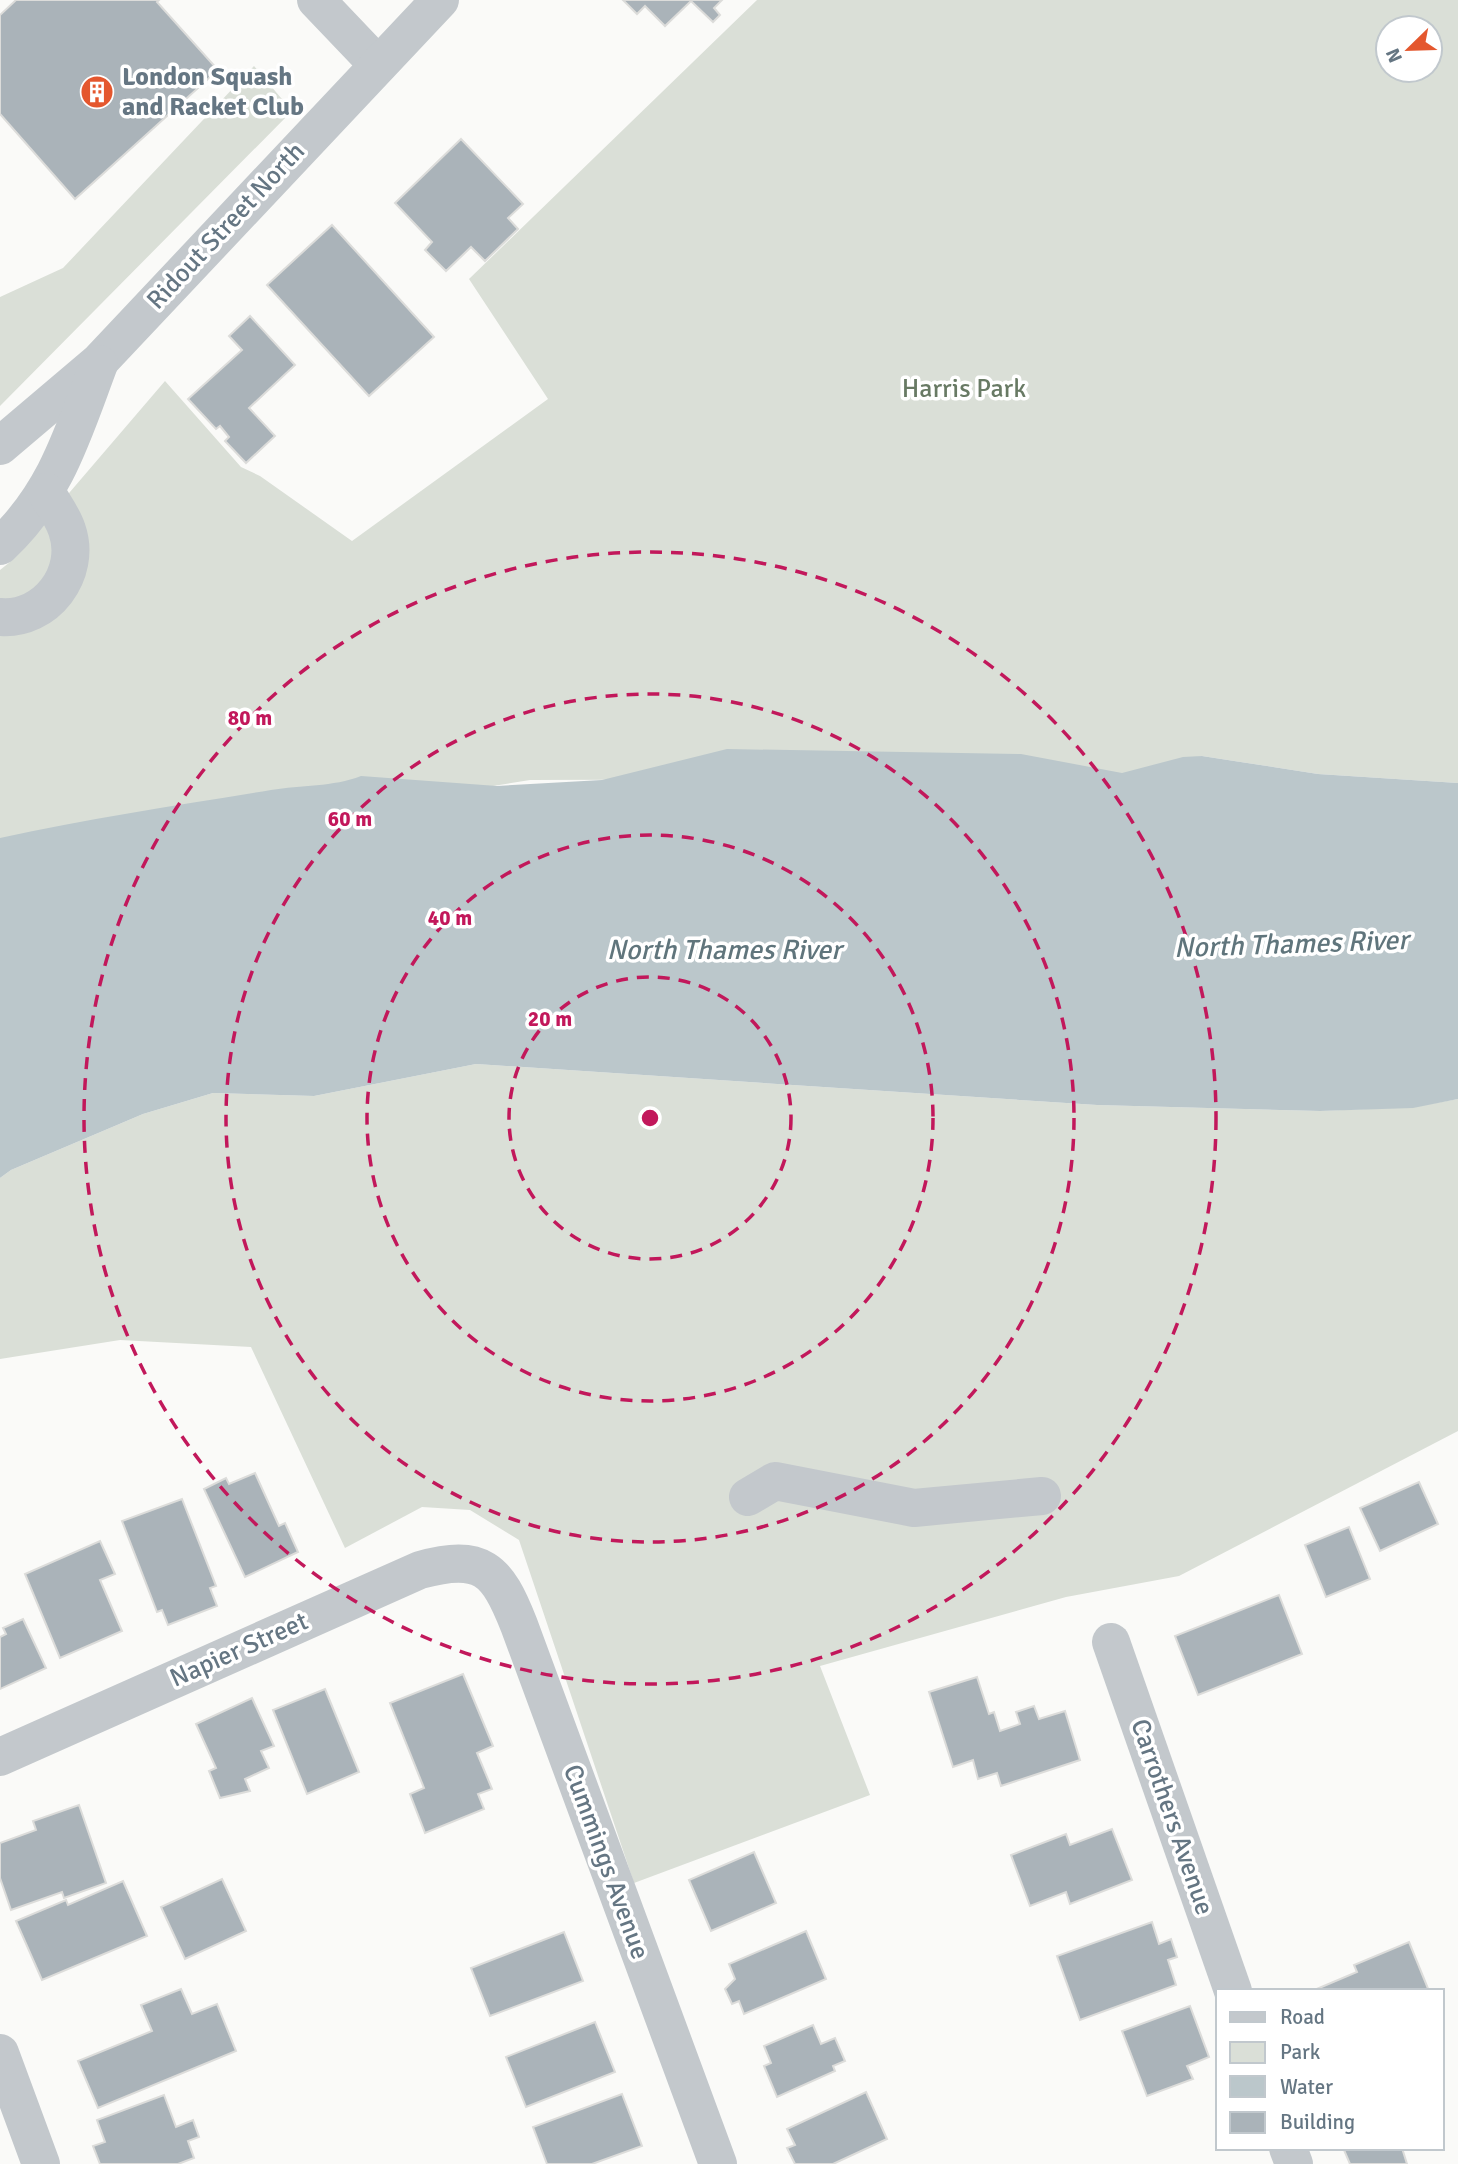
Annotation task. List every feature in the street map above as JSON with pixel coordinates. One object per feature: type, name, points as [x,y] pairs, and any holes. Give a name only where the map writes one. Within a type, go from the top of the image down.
[{"type":"street","points":[[316,0],[378,65]]},
{"type":"street","name":"Ridout Street North","points":[[0,446],[100,362],[440,0]]},
{"type":"street","name":"Ridout Street North","points":[[0,546],[46,492],[65,454],[100,362]]},
{"type":"street","points":[[0,617],[9,618],[40,607],[60,587],[67,574],[70,545],[67,528],[46,492]]},
{"type":"street","points":[[748,1497],[775,1481],[914,1508],[1042,1496]]},
{"type":"street","name":"Napier Street","points":[[0,1757],[419,1570],[449,1563],[467,1564],[482,1569]]},
{"type":"street","name":"Cummings Avenue","points":[[482,1569],[495,1578],[505,1591],[718,2164]]},
{"type":"street","name":"Carrothers Avenue","points":[[1111,1643],[1232,1989]]},
{"type":"street","points":[[0,2053],[41,2164]]},
{"type":"green space","name":"Harris Park","points":[[757,0],[1458,0],[1458,783],[1318,774],[1202,756],[1125,778],[530,780],[0,867],[0,570],[10,562],[165,381],[241,467],[260,476],[352,541],[548,399],[469,279]]},
{"type":"green space","points":[[254,66],[292,111],[0,406],[0,297],[63,268]]},
{"type":"green space","points":[[476,1064],[1097,1105],[1320,1111],[1413,1107],[1458,1099],[1458,1431],[1179,1576],[1066,1597],[820,1666],[870,1795],[634,1883],[519,1540],[470,1510],[422,1507],[345,1548],[251,1347],[120,1340],[0,1359],[0,1178],[11,1170],[143,1114],[213,1093],[314,1096]]},
{"type":"water","name":"North Thames River","points":[[727,749],[1021,754],[1122,773],[1183,757],[1202,756],[1318,774],[1458,783],[1458,1099],[1413,1108],[1320,1111],[1097,1105],[476,1064],[314,1096],[213,1093],[143,1114],[11,1170],[0,1178],[0,838],[136,812],[271,790],[328,784],[361,776],[497,786],[602,780]]},
{"type":"building","name":"London Squash and Racket Club","points":[[16,0],[159,0],[157,2],[218,70],[75,199],[0,114],[0,15]]},
{"type":"building","points":[[623,0],[722,0],[714,8],[720,15],[713,22],[691,1],[665,26],[645,6],[637,14]]},
{"type":"building","points":[[461,139],[523,204],[508,218],[518,229],[485,261],[471,247],[446,271],[425,250],[432,242],[395,203]]},
{"type":"building","points":[[332,225],[434,337],[369,396],[267,285]]},
{"type":"building","points":[[250,316],[295,365],[249,408],[275,436],[246,463],[225,441],[229,437],[220,426],[216,429],[188,399],[242,350],[229,336]]},
{"type":"building","points":[[255,1473],[279,1526],[285,1523],[298,1552],[245,1577],[204,1489],[226,1478],[229,1484]]},
{"type":"building","points":[[1419,1482],[1438,1524],[1380,1551],[1360,1508]]},
{"type":"building","points":[[182,1499],[216,1586],[210,1588],[217,1606],[168,1625],[162,1610],[157,1612],[122,1521]]},
{"type":"building","points":[[1349,1527],[1370,1579],[1326,1597],[1305,1545]]},
{"type":"building","points":[[100,1541],[115,1574],[100,1580],[122,1631],[60,1658],[25,1574]]},
{"type":"building","points":[[1279,1595],[1302,1654],[1198,1695],[1175,1636]]},
{"type":"building","points":[[23,1619],[46,1668],[0,1689],[0,1637],[6,1634],[3,1628]]},
{"type":"building","points":[[463,1674],[493,1746],[477,1753],[492,1789],[478,1794],[484,1809],[425,1833],[410,1794],[424,1788],[390,1703]]},
{"type":"building","points":[[977,1677],[989,1714],[994,1712],[1000,1731],[1020,1724],[1016,1712],[1034,1706],[1039,1719],[1065,1711],[1080,1760],[1001,1786],[997,1773],[978,1779],[973,1760],[953,1767],[929,1692]]},
{"type":"building","points":[[325,1689],[359,1772],[307,1794],[273,1710]]},
{"type":"building","points":[[252,1698],[274,1746],[261,1751],[269,1768],[245,1779],[250,1791],[220,1798],[209,1771],[216,1768],[196,1724]]},
{"type":"building","points":[[79,1805],[106,1883],[64,1898],[62,1892],[11,1910],[0,1878],[0,1843],[36,1830],[33,1821]]},
{"type":"building","points":[[1112,1829],[1132,1880],[1070,1904],[1066,1892],[1030,1906],[1011,1855],[1066,1834],[1070,1845]]},
{"type":"building","points":[[754,1852],[776,1903],[711,1931],[689,1880]]},
{"type":"building","points":[[222,1879],[246,1931],[185,1959],[161,1907]]},
{"type":"building","points":[[123,1881],[147,1936],[42,1980],[16,1921],[66,1900],[68,1905]]},
{"type":"building","points":[[1152,1922],[1159,1944],[1171,1939],[1177,1957],[1168,1960],[1176,1985],[1080,2020],[1057,1956]]},
{"type":"building","points":[[806,1931],[826,1979],[744,2014],[739,2001],[732,2004],[725,1989],[735,1979],[729,1964]]},
{"type":"building","points":[[564,1932],[583,1981],[490,2016],[471,1968]]},
{"type":"building","points":[[1409,1942],[1428,1989],[1317,1989],[1357,1972],[1354,1965]]},
{"type":"building","points":[[181,1989],[192,2014],[217,2004],[236,2051],[98,2108],[78,2061],[152,2031],[141,2005]]},
{"type":"building","points":[[1190,2006],[1209,2057],[1187,2066],[1193,2079],[1147,2096],[1122,2031]]},
{"type":"building","points":[[595,2022],[615,2072],[526,2107],[506,2057]]},
{"type":"building","points":[[813,2025],[821,2044],[835,2038],[845,2061],[833,2066],[835,2071],[777,2097],[764,2066],[771,2063],[764,2046]]},
{"type":"building","points":[[866,2092],[887,2139],[833,2164],[795,2164],[787,2148],[795,2145],[787,2129]]},
{"type":"building","points":[[622,2094],[642,2146],[592,2164],[547,2164],[533,2127]]},
{"type":"building","points":[[164,2095],[176,2127],[193,2120],[199,2137],[188,2141],[194,2158],[178,2164],[100,2164],[93,2146],[105,2142],[97,2120]]},
{"type":"building","points":[[1344,2150],[1403,2150],[1407,2164],[1350,2164]]},
{"type":"place","name":"London Squash and Racket Club","points":[[97,92]]}]
